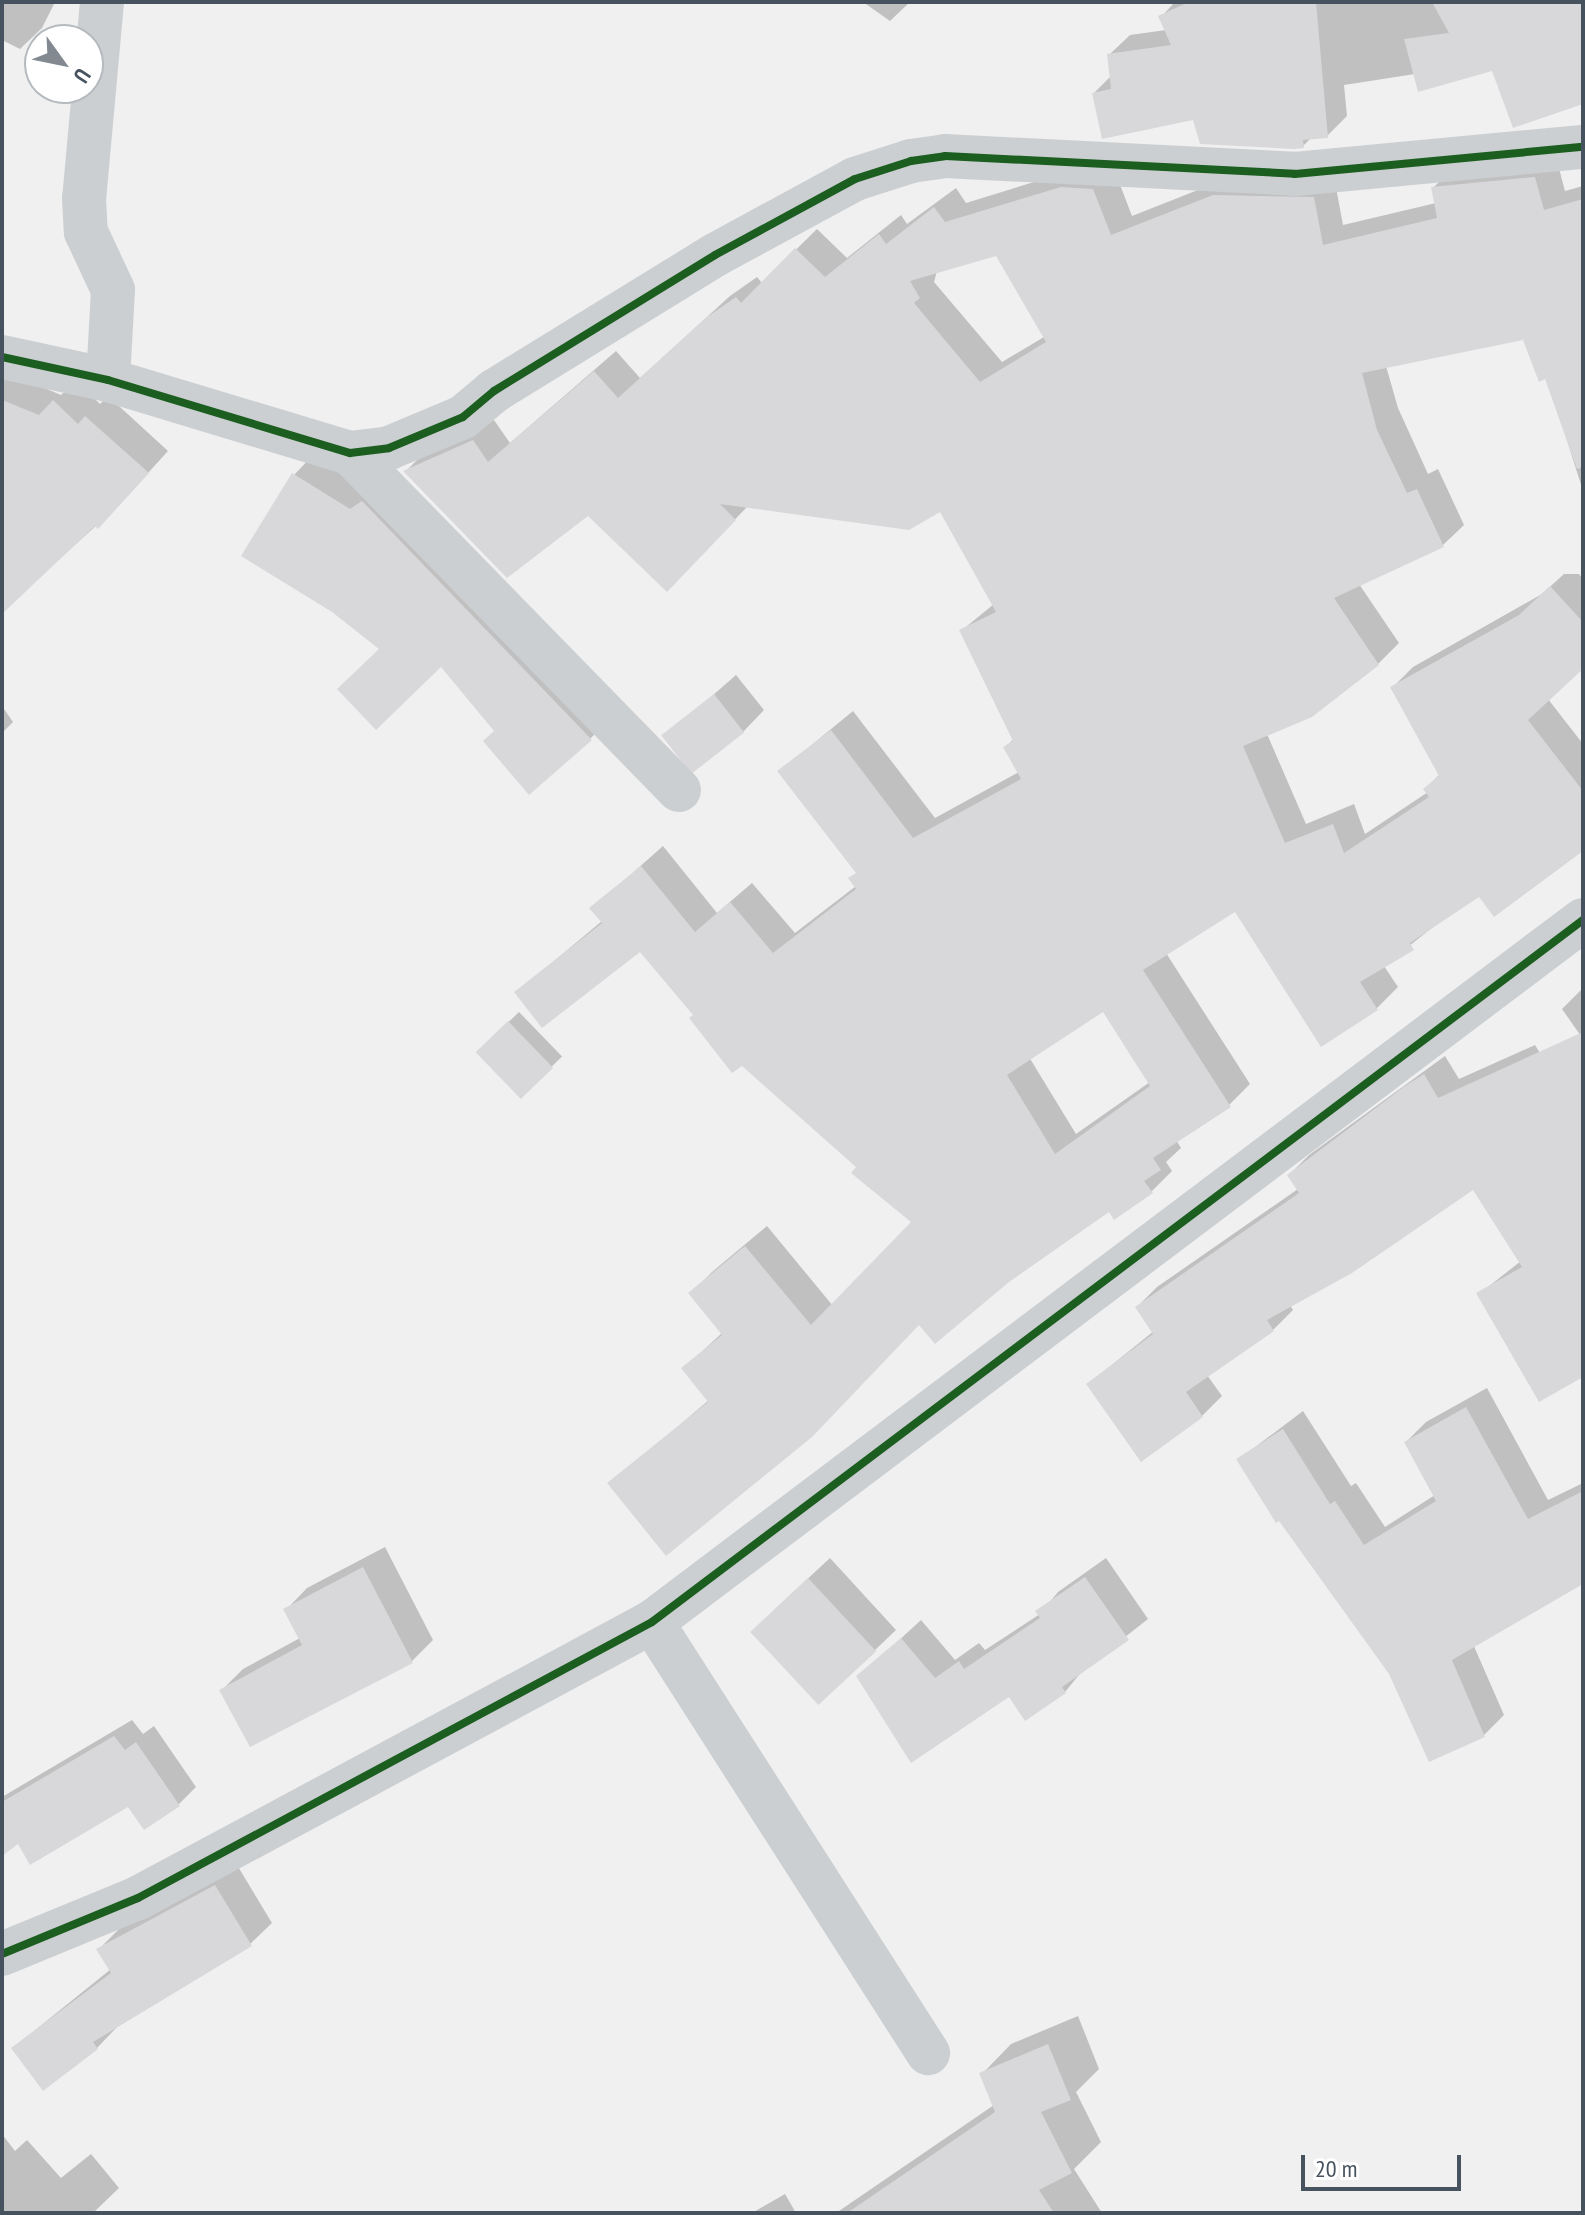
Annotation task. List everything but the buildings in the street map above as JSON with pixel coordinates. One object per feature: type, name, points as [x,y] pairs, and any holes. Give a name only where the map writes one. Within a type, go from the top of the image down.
[{"type":"street","points":[[102,2],[84,198],[86,232],[113,290],[108,380]]},
{"type":"street","points":[[2,357],[108,380],[350,453],[389,448],[463,417],[494,391],[715,255],[855,179],[911,161],[945,156],[1295,174],[1583,147]]},
{"type":"street","points":[[350,453],[679,790]]},
{"type":"street","points":[[2,1954],[138,1898],[652,1622],[1583,920]]},
{"type":"street","points":[[652,1622],[928,2053]]},
{"type":"cycle path","points":[[2,357],[108,380],[350,453],[389,448],[463,417],[494,391],[715,255],[855,179],[911,161],[945,156],[1295,174],[1583,147]]},
{"type":"cycle path","points":[[2,1954],[138,1898],[652,1622],[1583,920]]}]
